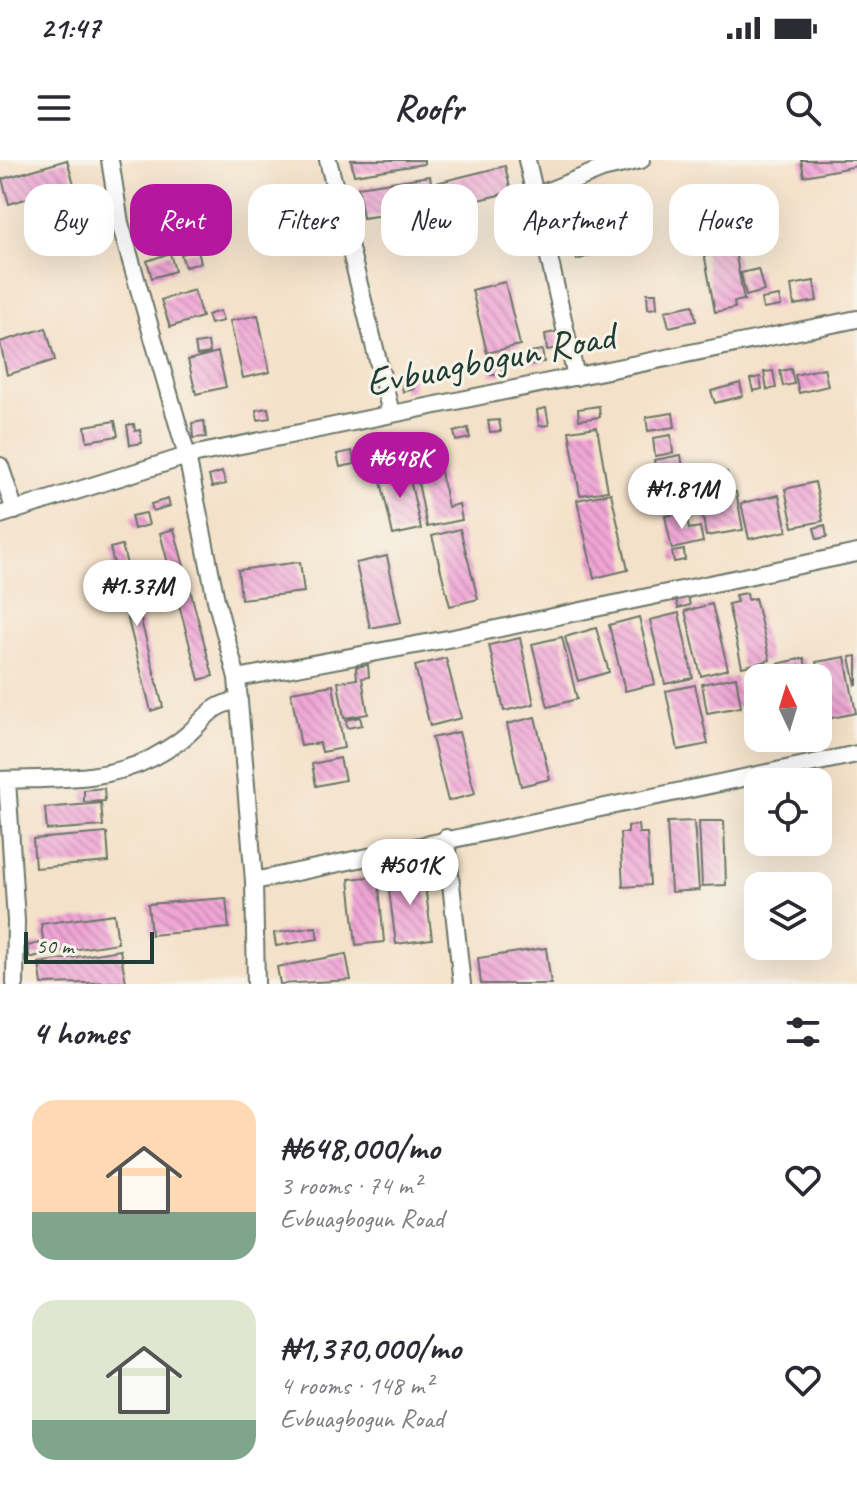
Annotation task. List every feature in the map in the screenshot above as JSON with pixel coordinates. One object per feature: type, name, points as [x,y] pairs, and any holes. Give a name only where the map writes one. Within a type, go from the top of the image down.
[{"type":"street","points":[[110,160],[127,250],[187,456],[216,600],[237,678],[254,881],[256,984]]},
{"type":"street","points":[[328,160],[391,413]]},
{"type":"street","points":[[527,160],[533,184]]},
{"type":"street","points":[[565,184],[602,169],[641,160]]},
{"type":"street","points":[[549,256],[576,377]]},
{"type":"street","name":"Evbuagbogun Road","points":[[8,513],[187,456],[857,319]]},
{"type":"street","points":[[0,466],[8,513]]},
{"type":"street","points":[[237,678],[468,635],[857,553]]},
{"type":"street","points":[[15,984],[16,921],[3,780],[109,775],[129,769],[171,748],[209,710],[222,702],[237,701]]},
{"type":"street","points":[[254,881],[446,838],[857,754]]},
{"type":"street","points":[[446,838],[462,984]]},
{"type":"building","points":[[67,160],[74,184],[24,184],[24,199],[9,204],[2,179]]},
{"type":"building","points":[[351,160],[424,160],[424,164],[354,175]]},
{"type":"building","points":[[801,160],[857,160],[857,166],[804,176]]},
{"type":"building","points":[[505,166],[509,184],[494,184],[494,196],[478,200],[478,184],[436,183]]},
{"type":"building","points":[[430,176],[431,184],[381,184],[381,215],[365,218],[365,186]]},
{"type":"building","points":[[171,256],[175,271],[152,278],[147,261]]},
{"type":"building","points":[[182,256],[199,256],[201,263],[185,267]]},
{"type":"building","points":[[705,256],[736,256],[744,300],[734,302],[735,308],[715,312]]},
{"type":"building","points":[[758,269],[764,291],[746,296],[741,273]]},
{"type":"building","points":[[814,281],[817,301],[794,305],[791,285]]},
{"type":"building","points":[[505,282],[520,345],[487,353],[472,290]]},
{"type":"building","points":[[194,290],[202,317],[170,327],[161,300]]},
{"type":"building","points":[[647,293],[656,293],[657,308],[648,309]]},
{"type":"building","points":[[779,296],[781,306],[763,309],[761,299]]},
{"type":"building","points":[[693,305],[696,321],[669,327],[665,311]]},
{"type":"building","points":[[220,311],[223,321],[210,324],[207,315]]},
{"type":"building","points":[[258,315],[270,372],[243,378],[230,321]]},
{"type":"building","points":[[46,328],[55,360],[7,375],[0,342]]},
{"type":"building","points":[[556,332],[559,348],[547,350],[545,334]]},
{"type":"building","points":[[208,342],[210,353],[197,355],[195,344]]},
{"type":"building","points":[[542,350],[544,362],[532,364],[530,352]]},
{"type":"building","points":[[218,352],[226,387],[196,394],[188,360]]},
{"type":"building","points":[[490,363],[501,363],[502,375],[491,375]]},
{"type":"building","points":[[824,368],[828,386],[799,393],[795,375]]},
{"type":"building","points":[[791,369],[794,384],[783,386],[780,371]]},
{"type":"building","points":[[773,371],[776,388],[767,390],[764,372]]},
{"type":"building","points":[[411,374],[414,389],[403,392],[400,376]]},
{"type":"building","points":[[760,377],[762,389],[753,391],[750,379]]},
{"type":"building","points":[[740,383],[743,396],[715,403],[711,391]]},
{"type":"building","points":[[599,406],[600,417],[579,420],[578,409]]},
{"type":"building","points":[[268,408],[270,418],[258,420],[256,410]]},
{"type":"building","points":[[546,408],[549,425],[539,426],[537,410]]},
{"type":"building","points":[[673,413],[675,427],[648,431],[646,417]]},
{"type":"building","points":[[499,420],[501,431],[490,432],[488,421]]},
{"type":"building","points":[[115,421],[118,436],[87,441],[85,426]]},
{"type":"building","points":[[204,421],[206,437],[193,438],[192,423]]},
{"type":"building","points":[[134,424],[135,431],[140,430],[142,443],[130,445],[127,425]]},
{"type":"building","points":[[597,427],[608,491],[580,495],[569,431]]},
{"type":"building","points":[[468,428],[470,438],[456,441],[454,432]]},
{"type":"building","points":[[671,435],[673,453],[655,456],[653,438]]},
{"type":"building","points":[[352,451],[355,464],[340,467],[337,454]]},
{"type":"building","points":[[681,455],[684,474],[657,479],[654,460]]},
{"type":"building","points":[[438,457],[448,507],[459,504],[462,520],[427,527],[414,462]]},
{"type":"building","points":[[407,466],[421,529],[393,535],[379,472]]},
{"type":"building","points":[[222,472],[226,484],[212,487],[209,476]]},
{"type":"building","points":[[727,472],[731,490],[723,492],[722,485],[715,487],[711,476]]},
{"type":"building","points":[[708,476],[710,488],[688,493],[686,482]]},
{"type":"building","points":[[815,482],[823,521],[793,527],[785,489]]},
{"type":"building","points":[[684,483],[689,508],[666,512],[661,487]]},
{"type":"building","points":[[736,492],[743,530],[706,536],[700,499]]},
{"type":"building","points":[[611,493],[628,570],[594,578],[577,500]]},
{"type":"building","points":[[779,495],[787,531],[749,539],[741,503]]},
{"type":"building","points":[[168,499],[170,506],[153,511],[151,504]]},
{"type":"building","points":[[686,512],[689,529],[700,527],[703,542],[672,549],[665,516]]},
{"type":"building","points":[[146,513],[149,525],[134,529],[131,516]]},
{"type":"building","points":[[825,525],[827,537],[817,539],[814,528]]},
{"type":"building","points":[[174,529],[213,676],[199,680],[160,533]]},
{"type":"building","points":[[460,529],[478,599],[450,606],[432,536]]},
{"type":"building","points":[[122,545],[163,707],[151,711],[110,548]]},
{"type":"building","points":[[684,550],[685,560],[674,562],[672,552]]},
{"type":"building","points":[[387,556],[401,622],[370,628],[356,563]]},
{"type":"building","points":[[300,562],[304,592],[241,599],[238,570]]},
{"type":"building","points":[[747,593],[748,600],[755,598],[770,660],[744,664],[742,667],[728,604],[737,602],[735,595]]},
{"type":"building","points":[[688,597],[690,605],[678,608],[676,599]]},
{"type":"building","points":[[712,604],[728,669],[701,676],[685,611]]},
{"type":"building","points":[[679,613],[693,678],[665,684],[650,620]]},
{"type":"building","points":[[639,617],[655,684],[625,691],[609,625]]},
{"type":"building","points":[[596,628],[609,672],[578,681],[565,637]]},
{"type":"building","points":[[562,637],[577,699],[548,707],[532,644]]},
{"type":"building","points":[[520,638],[534,704],[504,711],[489,645]]},
{"type":"building","points":[[857,656],[857,685],[856,685],[850,657]]},
{"type":"building","points":[[845,657],[856,713],[832,718],[832,664],[816,662]]},
{"type":"building","points":[[446,658],[461,718],[430,726],[415,666]]},
{"type":"building","points":[[804,658],[806,664],[777,664]]},
{"type":"building","points":[[368,665],[369,677],[362,678],[368,714],[344,718],[338,682],[357,679],[356,667]]},
{"type":"building","points":[[736,677],[741,707],[707,713],[702,684]]},
{"type":"building","points":[[333,685],[344,748],[322,752],[320,743],[301,746],[291,692]]},
{"type":"building","points":[[695,685],[708,744],[678,750],[666,691]]},
{"type":"building","points":[[360,717],[362,725],[347,728],[346,720]]},
{"type":"building","points":[[535,717],[550,779],[521,786],[507,724]]},
{"type":"building","points":[[459,732],[475,794],[448,801],[432,738]]},
{"type":"building","points":[[340,758],[345,780],[316,786],[312,764]]},
{"type":"building","points":[[104,788],[105,801],[84,802],[84,790]]},
{"type":"building","points":[[101,803],[103,826],[47,830],[45,808]]},
{"type":"building","points":[[694,821],[699,890],[671,892],[667,822]]},
{"type":"building","points":[[699,821],[724,821],[726,885],[702,886]]},
{"type":"building","points":[[638,825],[639,833],[647,833],[650,885],[623,887],[620,833],[628,833],[628,826]]},
{"type":"building","points":[[107,833],[109,862],[35,868],[33,839]]},
{"type":"building","points":[[423,870],[432,939],[396,944],[387,875]]},
{"type":"building","points":[[378,876],[384,942],[356,945],[349,879]]},
{"type":"building","points":[[226,898],[229,928],[151,935],[148,904]]},
{"type":"building","points":[[114,914],[118,943],[45,954],[41,924]]},
{"type":"building","points":[[316,927],[318,939],[276,946],[274,933]]},
{"type":"building","points":[[40,943],[43,954],[30,958],[27,946]]},
{"type":"building","points":[[546,948],[551,984],[481,984],[478,958]]},
{"type":"building","points":[[120,950],[126,982],[42,984],[39,963]]},
{"type":"building","points":[[346,954],[351,980],[280,984],[277,967]]}]
